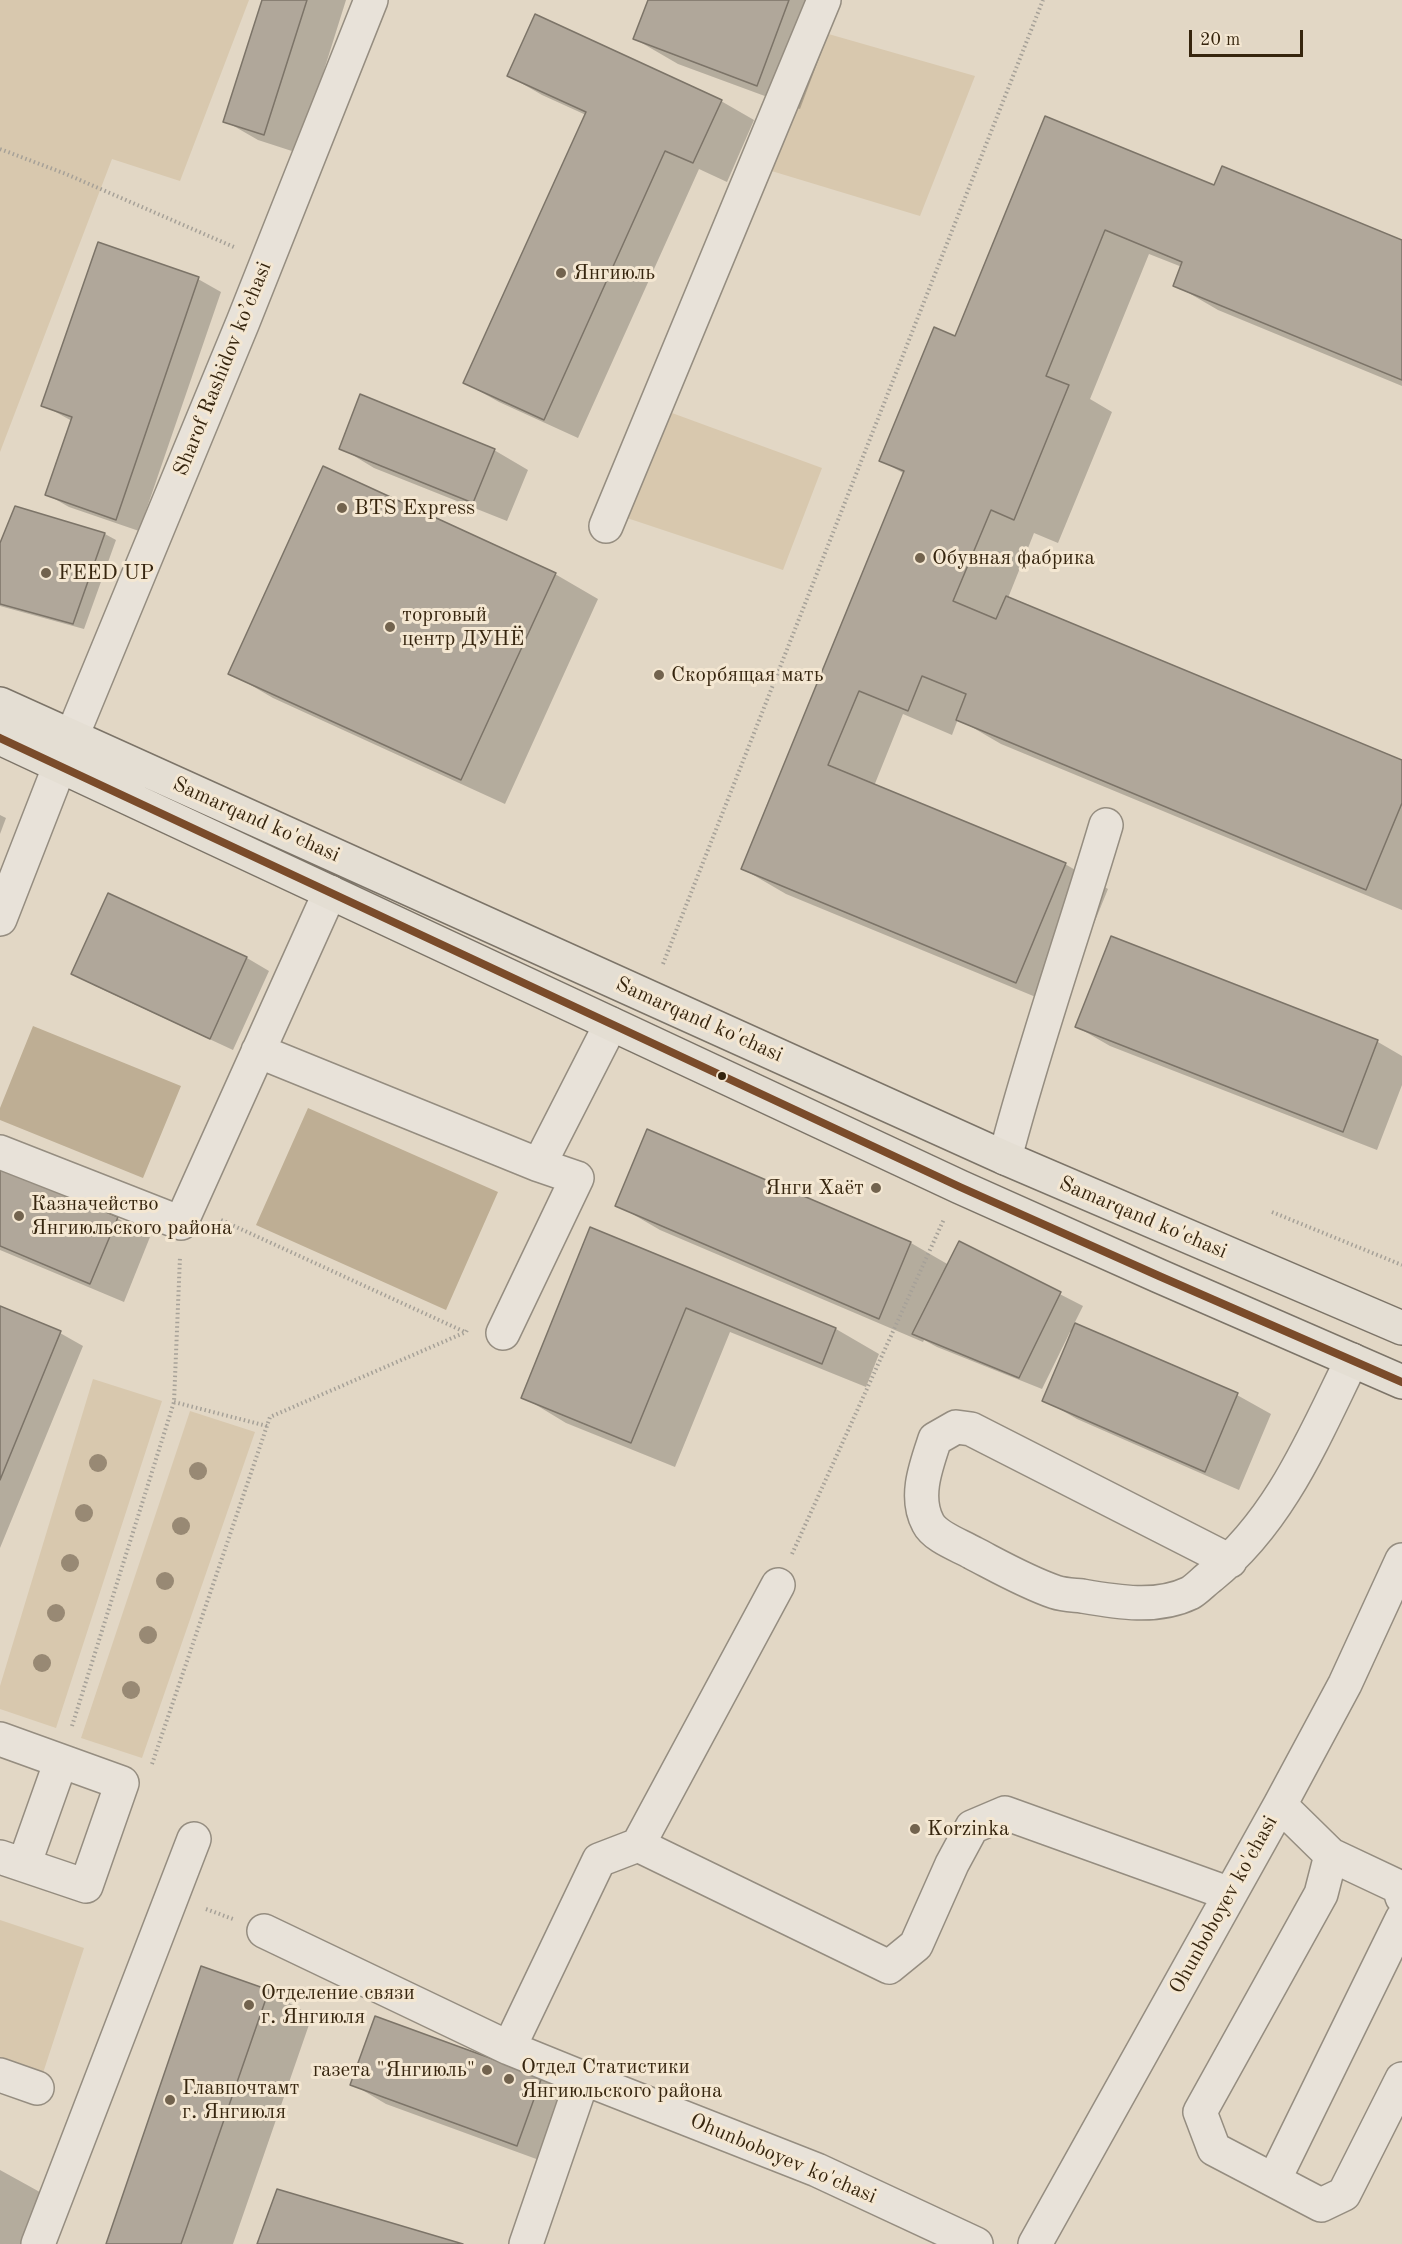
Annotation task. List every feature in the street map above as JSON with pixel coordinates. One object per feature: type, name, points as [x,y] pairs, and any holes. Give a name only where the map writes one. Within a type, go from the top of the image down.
[{"type":"main road","name":"Samarqand ko'chasi","points":[[0,704],[66,751],[330,892],[960,1187],[1402,1382]]},
{"type":"main road","name":"Samarqand ko'chasi","points":[[0,738],[66,751],[650,998],[1005,1158],[1401,1326]]},
{"type":"street","name":"Sharof Rashidov ko’chasi","points":[[0,919],[371,0]]},
{"type":"street","points":[[606,526],[824,0]]},
{"type":"street","points":[[1005,1158],[1023,1090],[1106,825]]},
{"type":"street","points":[[0,1152],[185,1214],[330,892]]},
{"type":"street","points":[[538,1164],[611,1024]]},
{"type":"street","points":[[258,1051],[577,1178],[504,1333]]},
{"type":"street","points":[[1230,1561],[971,1429],[956,1427],[935,1440],[924,1473],[921,1507],[929,1526],[946,1538],[1014,1574],[1056,1592],[1117,1602],[1157,1602],[1190,1592],[1230,1561],[1261,1525],[1292,1480],[1352,1360]]},
{"type":"street","name":"Ohunboboyev ko'chasi","points":[[1035,2244],[1345,1684],[1402,1560]]},
{"type":"street","points":[[509,2048],[599,1860],[638,1845],[778,1585]]},
{"type":"street","points":[[0,1739],[61,1761],[122,1783],[86,1886],[12,1861],[61,1761]]},
{"type":"street","points":[[1280,1805],[1331,1855],[1399,1887],[1402,1897]]},
{"type":"street","points":[[638,1845],[889,1967],[915,1945],[952,1864],[972,1827],[1005,1813],[1230,1894]]},
{"type":"street","points":[[38,2244],[194,1839]]},
{"type":"street","points":[[1331,1855],[1321,1894],[1200,2112],[1214,2149],[1321,2205],[1344,2193],[1402,2079]]},
{"type":"street","points":[[1274,2180],[1402,1919]]},
{"type":"street","name":"Ohunboboyev ko'chasi","points":[[264,1930],[509,2048],[817,2170],[976,2244]]},
{"type":"street","points":[[0,2075],[37,2088]]},
{"type":"street","points":[[526,2244],[583,2078]]},
{"type":"path","points":[[650,998],[1043,0]]},
{"type":"path","points":[[0,149],[66,174],[267,262]]},
{"type":"path","points":[[1272,1212],[1402,1265]]},
{"type":"path","points":[[61,1761],[174,1402],[185,1214],[466,1332]]},
{"type":"path","points":[[778,1585],[946,1215]]},
{"type":"path","points":[[150,1770],[270,1417],[466,1332],[471,1322]]},
{"type":"path","points":[[174,1402],[267,1426]]},
{"type":"path","points":[[172,1897],[264,1930]]},
{"type":"shaded area","points":[[0,0],[249,0],[180,181],[112,159],[0,452]]},
{"type":"shaded area","points":[[818,31],[975,76],[920,216],[765,169]]},
{"type":"shaded area","points":[[672,413],[822,468],[783,570],[627,518]]},
{"type":"shaded area","points":[[33,1026],[181,1086],[143,1178],[0,1120],[0,1108]]},
{"type":"shaded area","points":[[308,1108],[498,1192],[446,1310],[256,1225]]},
{"type":"shaded area","points":[[93,1379],[162,1401],[56,1728],[0,1709],[0,1686]]},
{"type":"shaded area","points":[[190,1411],[255,1432],[142,1758],[81,1738]]},
{"type":"shaded area","points":[[0,1920],[84,1948],[43,2073],[0,2059]]},
{"type":"building","points":[[262,0],[307,0],[264,135],[223,122]]},
{"type":"building","points":[[648,0],[789,0],[757,86],[633,39]]},
{"type":"building","name":"Янгиюль","points":[[535,14],[722,100],[693,163],[665,151],[544,420],[463,383],[586,112],[507,76]]},
{"type":"building","name":"Обувная фабрика","points":[[1045,116],[1214,185],[1222,166],[1402,240],[1402,380],[1173,286],[1182,262],[1105,230],[1046,376],[1069,385],[1014,520],[991,510],[953,601],[996,619],[1006,596],[1402,760],[1402,803],[1366,890],[956,720],[966,694],[922,676],[908,711],[859,691],[828,765],[1066,863],[1016,983],[741,869],[904,471],[879,461],[934,327],[955,336]]},
{"type":"building","points":[[98,242],[199,277],[116,520],[45,495],[72,417],[41,406]]},
{"type":"building","points":[[360,394],[495,449],[473,503],[339,449]]},
{"type":"building","points":[[323,466],[556,573],[461,780],[228,674]]},
{"type":"building","name":"FEED UP","points":[[15,506],[105,533],[73,624],[0,604],[0,543]]},
{"type":"building","points":[[108,893],[247,957],[210,1039],[71,974]]},
{"type":"building","points":[[1111,936],[1378,1040],[1343,1132],[1075,1027]]},
{"type":"building","points":[[647,1129],[911,1242],[879,1319],[615,1206]]},
{"type":"building","points":[[0,1167],[118,1217],[90,1284],[0,1246]]},
{"type":"building","points":[[590,1227],[836,1328],[822,1364],[686,1308],[631,1443],[521,1398]]},
{"type":"building","points":[[959,1241],[1061,1292],[1019,1378],[912,1334]]},
{"type":"building","points":[[0,1306],[61,1331],[0,1480]]},
{"type":"building","points":[[1075,1323],[1238,1393],[1205,1472],[1042,1401]]},
{"type":"building","points":[[201,1966],[269,1990],[181,2244],[106,2244]]},
{"type":"building","points":[[375,2016],[542,2077],[517,2146],[350,2085]]},
{"type":"building","points":[[277,2189],[463,2244],[257,2244]]},
{"type":"transit line","points":[[0,738],[960,1187],[1402,1382]]},
{"type":"place","name":"Янгиюль","points":[[561,273]]},
{"type":"place","name":"BTS Express","points":[[342,508]]},
{"type":"place","name":"Обувная фабрика","points":[[920,558]]},
{"type":"place","name":"FEED UP","points":[[46,573]]},
{"type":"place","name":"торговый центр ДУНЁ","points":[[390,627]]},
{"type":"place","name":"Скорбящая мать","points":[[659,675]]},
{"type":"place","name":"Янги Хаёт","points":[[876,1188]]},
{"type":"place","name":"Казначейство Янгиюльского района","points":[[19,1216]]},
{"type":"place","name":"Korzinka","points":[[915,1829]]},
{"type":"place","name":"Отделение связи г. Янгиюля","points":[[249,2005]]},
{"type":"place","name":"газета \"Янгиюль\"","points":[[487,2070]]},
{"type":"place","name":"Отдел Статистики Янгиюльского района","points":[[509,2079]]},
{"type":"place","name":"Главпочтамт г. Янгиюля","points":[[170,2100]]}]
